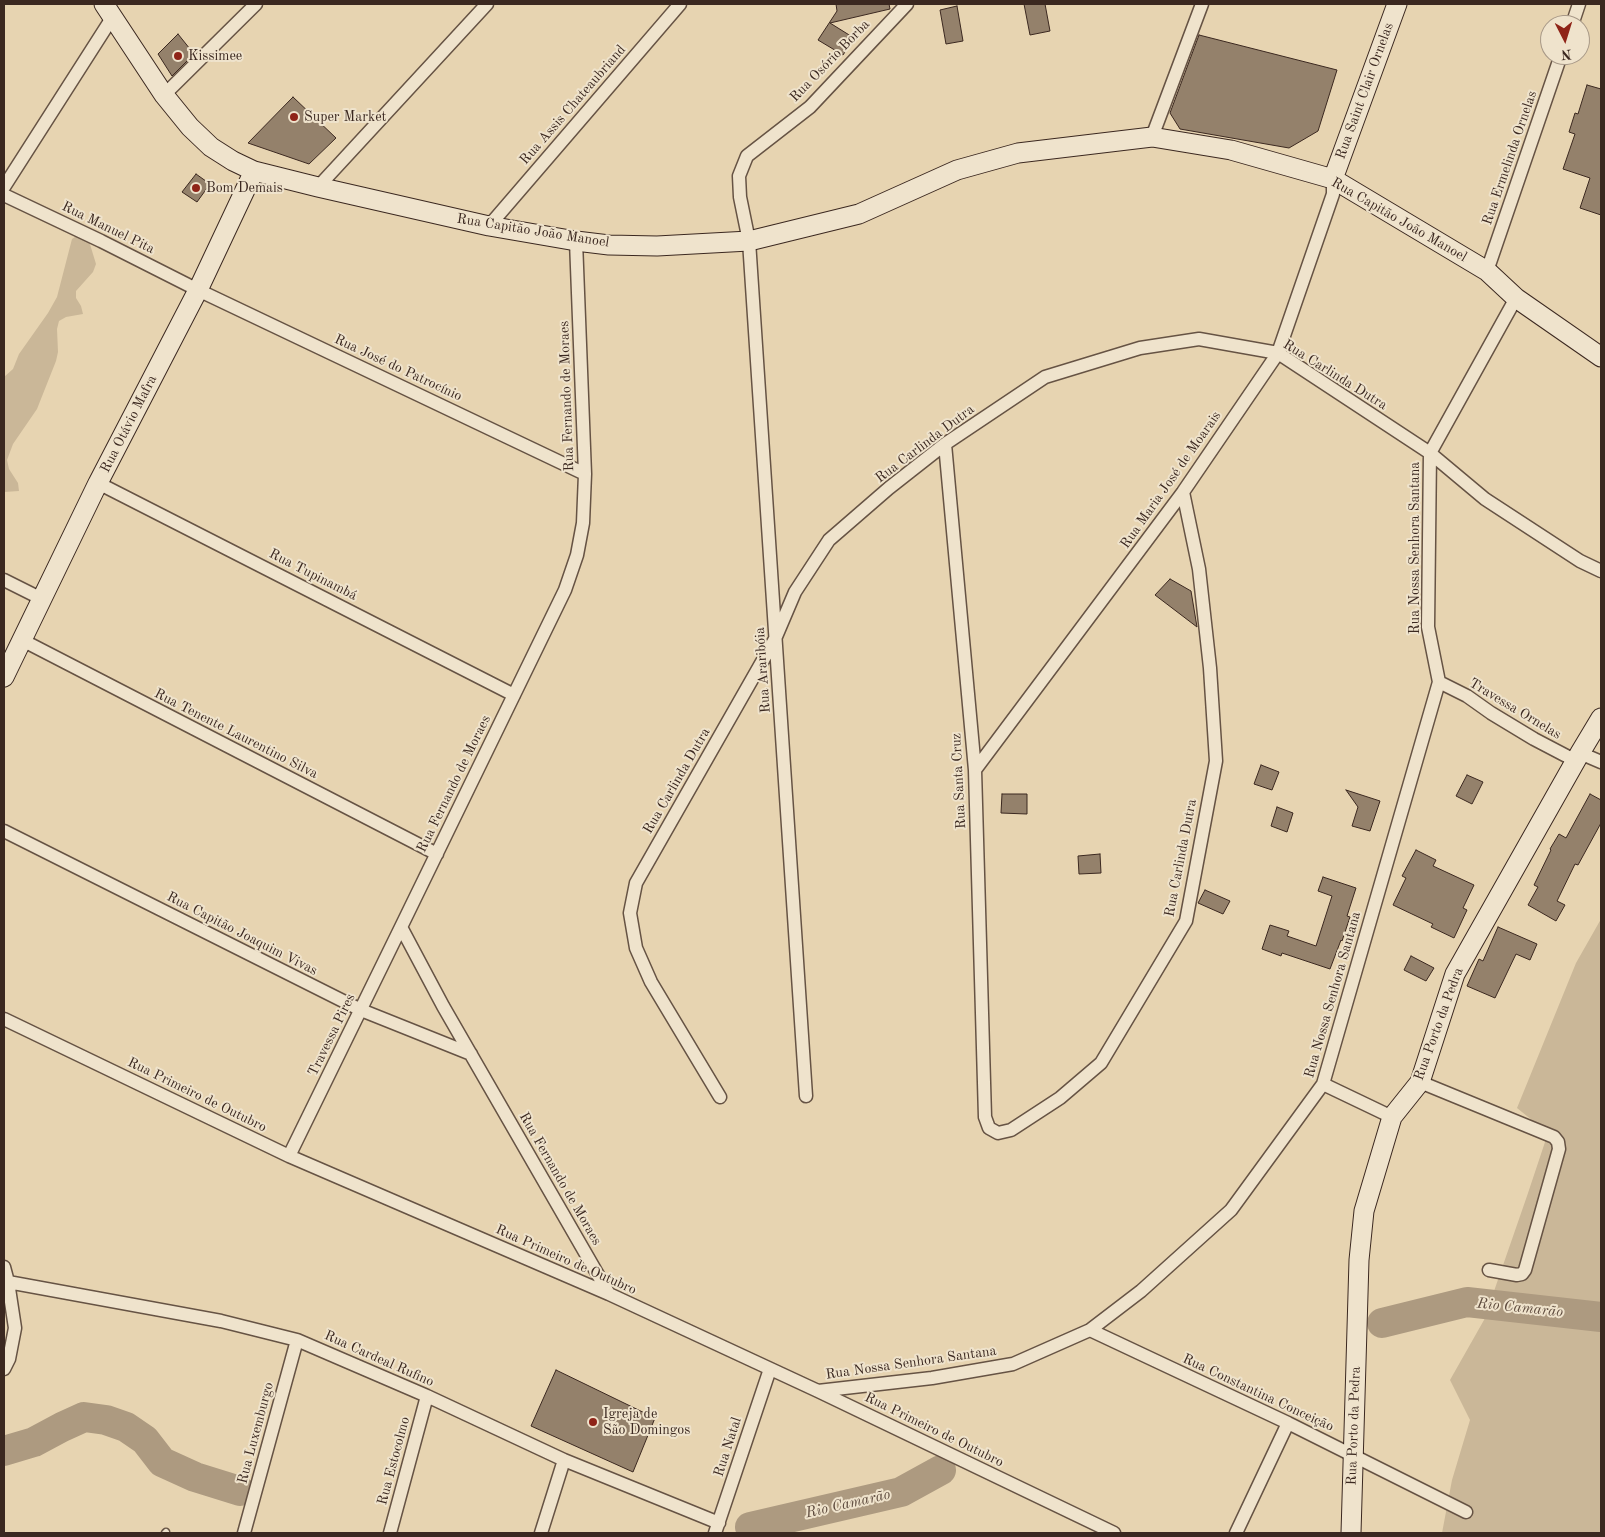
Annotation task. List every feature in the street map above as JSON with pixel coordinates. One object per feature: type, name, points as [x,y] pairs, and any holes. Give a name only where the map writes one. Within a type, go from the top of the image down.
[{"type":"main road","name":"Rua Saint Clair Ornelas","points":[[1334,179],[1397,4]]},
{"type":"main road","name":"Rua Capitão João Manoel","points":[[108,11],[164,95],[190,127],[211,147],[233,161],[254,170],[318,187],[489,226],[576,241],[610,245],[657,246],[749,241],[859,214],[956,170],[1018,153],[1152,137],[1231,150],[1334,179],[1487,271],[1516,298],[1601,357]]},
{"type":"main road","name":"Rua Otávio Mafra","points":[[4,677],[98,483],[198,290],[254,170]]},
{"type":"main road","name":"Rua Porto da Pedra","points":[[1351,1533],[1359,1260],[1364,1212],[1392,1117],[1420,1082],[1455,974],[1601,718]]},
{"type":"street","points":[[164,95],[256,4]]},
{"type":"street","points":[[318,187],[487,4]]},
{"type":"street","name":"Rua Assis Chateaubriand","points":[[489,226],[680,4]]},
{"type":"street","name":"Rua Osório Borba","points":[[749,241],[740,197],[739,176],[747,156],[810,107],[907,4]]},
{"type":"street","points":[[1152,137],[1202,4]]},
{"type":"street","points":[[4,187],[108,11]]},
{"type":"street","name":"Rua Ermelinda Ornelas","points":[[1487,271],[1559,65]]},
{"type":"street","name":"Rua Maria José de Moarais","points":[[975,770],[1183,492],[1278,353],[1333,194],[1334,179]]},
{"type":"street","name":"Rua Manuel Pita","points":[[4,195],[198,290]]},
{"type":"street","name":"Rua Fernando de Moraes","points":[[576,241],[585,474],[583,523],[577,555],[565,590],[401,927],[471,1054],[609,1294]]},
{"type":"street","name":"Rua Araribóia","points":[[749,241],[806,1096]]},
{"type":"street","name":"Rua José do Patrocínio","points":[[198,290],[585,474]]},
{"type":"street","points":[[1430,453],[1516,298]]},
{"type":"street","name":"Rua Carlinda Dutra","points":[[720,1097],[651,982],[636,948],[630,913],[636,883],[776,639],[795,592],[830,540],[889,488],[945,444],[1046,377],[1140,348],[1199,339],[1278,353],[1430,453],[1485,499],[1580,561],[1601,571]]},
{"type":"street","name":"Rua Santa Cruz","points":[[945,444],[975,770],[984,1117]]},
{"type":"street","name":"Rua Nossa Senhora Santana","points":[[818,1391],[932,1378],[1013,1364],[1090,1330],[1141,1291],[1231,1210],[1323,1084],[1439,682],[1428,627],[1430,453]]},
{"type":"street","name":"Rua Tupinambá","points":[[98,483],[514,694]]},
{"type":"street","name":"Rua Carlinda Dutra","points":[[984,1117],[989,1128],[998,1133],[1011,1130],[1060,1098],[1101,1063],[1186,921],[1216,761],[1210,668],[1200,579],[1183,492]]},
{"type":"street","points":[[4,580],[42,599]]},
{"type":"street","name":"Rua Tenente Laurentino Silva","points":[[22,640],[437,854]]},
{"type":"street","name":"Travessa Ornelas","points":[[1439,682],[1467,696],[1498,717],[1578,757],[1601,762]]},
{"type":"street","name":"Rua Capitão Joaquim Vivas","points":[[4,831],[361,1010],[471,1054]]},
{"type":"street","name":"Travessa Pires","points":[[289,1156],[401,927]]},
{"type":"street","name":"Rua Primeiro de Outubro","points":[[4,1019],[289,1156],[609,1294],[818,1391],[1114,1533]]},
{"type":"street","points":[[1420,1082],[1554,1137],[1558,1142],[1558,1149],[1525,1270],[1522,1274],[1517,1274],[1489,1270]]},
{"type":"street","points":[[1323,1084],[1392,1117]]},
{"type":"street","points":[[4,1267],[15,1328],[10,1359],[4,1369]]},
{"type":"street","name":"Rua Cardeal Rufino","points":[[8,1282],[221,1320],[297,1340],[427,1396],[717,1528]]},
{"type":"street","name":"Rua Constantina Conceição","points":[[1090,1330],[1288,1423],[1466,1512]]},
{"type":"street","name":"Rua Luxemburgo","points":[[244,1533],[297,1340]]},
{"type":"street","name":"Rua Natal","points":[[717,1528],[770,1369]]},
{"type":"street","name":"Rua Estocolmo","points":[[390,1533],[427,1396]]},
{"type":"street","points":[[1236,1533],[1288,1423]]},
{"type":"street","points":[[541,1533],[564,1460]]},
{"type":"shaded area","points":[[82,237],[89,241],[96,264],[93,272],[76,291],[76,298],[83,314],[66,317],[59,321],[56,361],[37,409],[13,444],[7,460],[9,469],[18,483],[19,491],[4,492],[4,377],[13,369],[19,354],[57,297],[72,239]]},
{"type":"shaded area","points":[[1601,919],[1601,1533],[1442,1533],[1452,1480],[1470,1420],[1450,1380],[1484,1320],[1548,1133],[1517,1108],[1576,963]]},
{"type":"building","points":[[836,4],[889,4],[890,9],[830,23],[854,38],[843,55],[818,40],[837,11]]},
{"type":"building","points":[[1024,4],[1045,4],[1050,31],[1030,35]]},
{"type":"building","points":[[957,6],[963,41],[946,44],[940,10]]},
{"type":"building","name":"Kissimee","points":[[178,34],[194,54],[172,76],[158,54]]},
{"type":"building","points":[[1199,35],[1337,70],[1318,131],[1289,148],[1180,129],[1170,113]]},
{"type":"building","points":[[1587,85],[1601,89],[1601,215],[1580,208],[1590,178],[1563,169],[1575,134],[1569,132],[1575,113],[1578,114]]},
{"type":"building","name":"Super Market","points":[[293,97],[336,138],[309,164],[248,143]]},
{"type":"building","name":"Bom Demais","points":[[196,174],[210,184],[197,202],[182,192]]},
{"type":"building","points":[[1170,579],[1191,591],[1197,627],[1155,595]]},
{"type":"building","points":[[1261,765],[1279,772],[1272,790],[1254,784]]},
{"type":"building","points":[[1467,775],[1483,782],[1472,804],[1456,796]]},
{"type":"building","points":[[1346,790],[1380,801],[1370,831],[1352,826],[1358,807]]},
{"type":"building","points":[[1002,794],[1027,794],[1027,814],[1001,813]]},
{"type":"building","points":[[1590,794],[1601,800],[1601,823],[1578,865],[1575,864],[1557,901],[1565,905],[1556,921],[1528,905],[1538,887],[1534,885],[1550,849],[1559,834],[1566,838]]},
{"type":"building","points":[[1277,807],[1293,813],[1287,832],[1271,826]]},
{"type":"building","points":[[1416,850],[1436,860],[1433,866],[1474,885],[1463,908],[1467,910],[1454,938],[1431,927],[1433,924],[1393,905],[1406,878],[1402,876]]},
{"type":"building","points":[[1100,854],[1101,873],[1079,874],[1078,856]]},
{"type":"building","points":[[1323,877],[1356,888],[1347,916],[1350,917],[1330,969],[1282,953],[1281,956],[1262,949],[1270,925],[1289,931],[1287,936],[1316,946],[1332,896],[1318,891]]},
{"type":"building","points":[[1205,890],[1230,901],[1223,914],[1198,903]]},
{"type":"building","points":[[1498,927],[1537,944],[1530,960],[1516,954],[1495,998],[1467,986],[1479,959],[1483,961]]},
{"type":"building","points":[[1411,956],[1434,968],[1426,981],[1404,970]]},
{"type":"building","name":"Igreja de São Domingos","points":[[556,1370],[655,1418],[633,1472],[531,1426]]},
{"type":"waterway","name":"Rio Camarão","points":[[1382,1323],[1467,1302],[1601,1317]]},
{"type":"waterway","name":"Rio Camarão","points":[[4,1451],[34,1442],[84,1417],[106,1420],[126,1427],[145,1440],[162,1462],[195,1477],[240,1491]]},
{"type":"waterway","name":"Rio Camarão","points":[[750,1527],[901,1492],[941,1470]]},
{"type":"place","name":"Kissimee","points":[[178,56]]},
{"type":"place","name":"Super Market","points":[[294,117]]},
{"type":"place","name":"Bom Demais","points":[[196,188]]},
{"type":"place","name":"Igreja de São Domingos","points":[[593,1422]]}]
